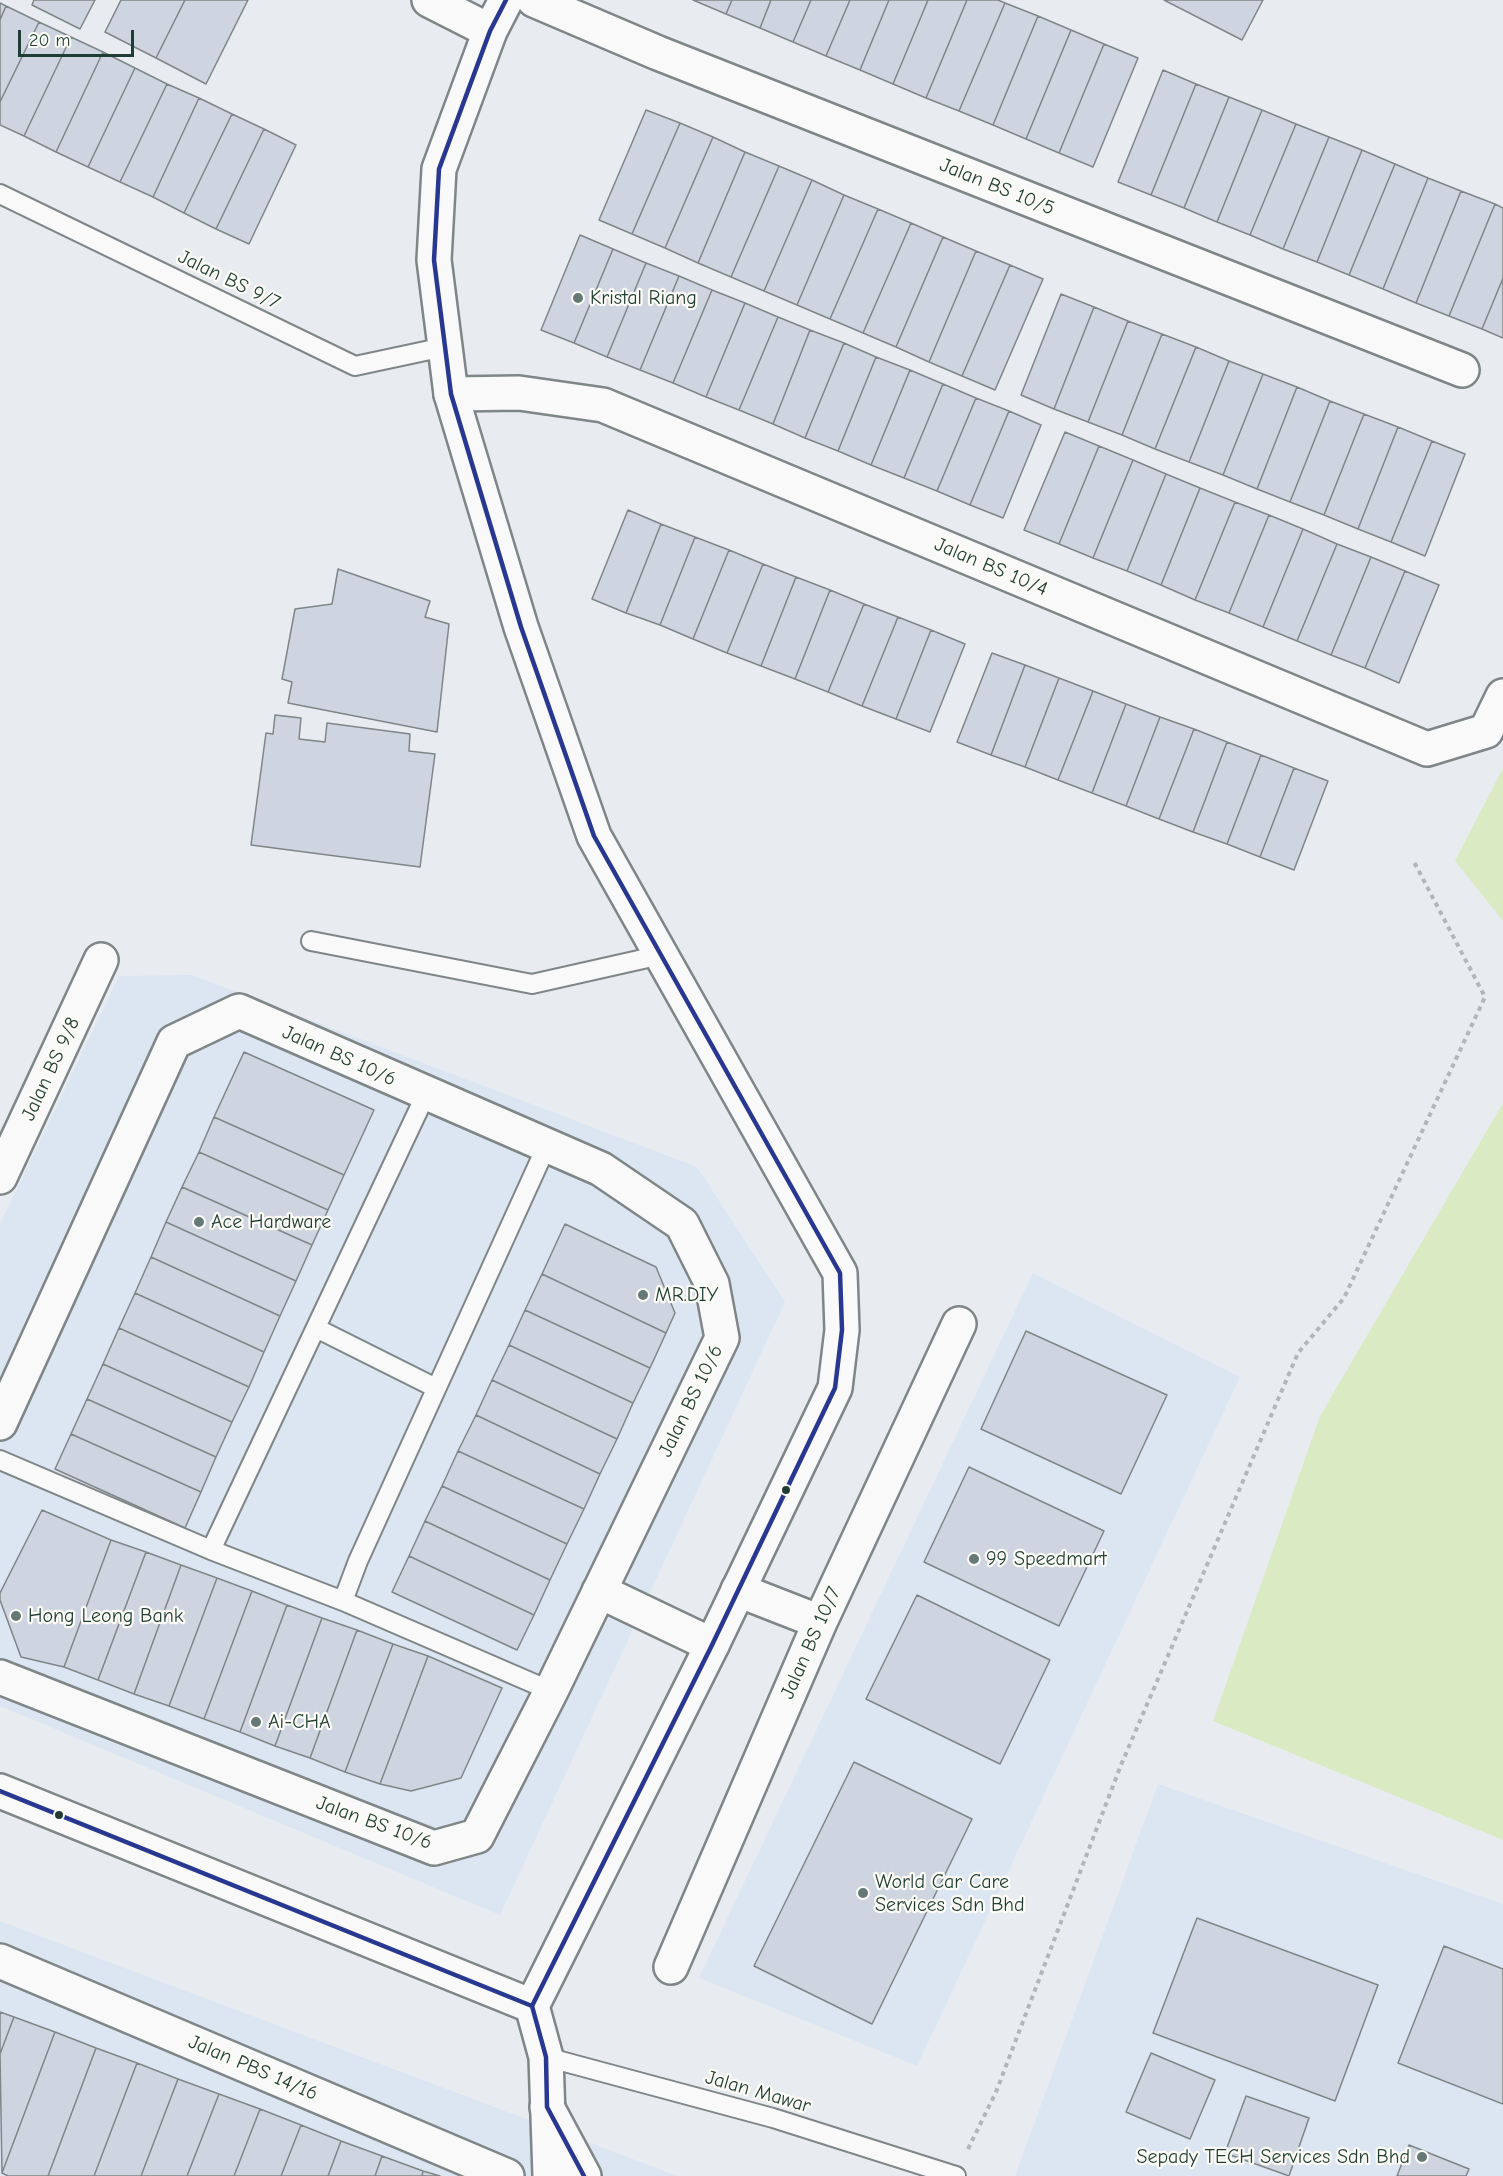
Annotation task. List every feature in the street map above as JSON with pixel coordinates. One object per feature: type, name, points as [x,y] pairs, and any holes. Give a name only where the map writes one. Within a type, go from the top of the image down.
[{"type":"street","points":[[429,0],[490,31]]},
{"type":"street","points":[[506,0],[490,31],[439,169],[434,260],[451,394],[521,627],[594,836],[840,1273],[842,1330],[835,1388],[712,1645],[532,2006],[546,2057],[550,2176]]},
{"type":"street","name":"Jalan BS 10/5","points":[[534,0],[658,53],[1462,370]]},
{"type":"street","name":"Jalan BS 10/4","points":[[451,394],[519,393],[603,405],[1426,748],[1486,731],[1503,696]]},
{"type":"street","name":"Jalan BS 9/8","points":[[0,1177],[101,960]]},
{"type":"street","name":"Jalan BS 10/6","points":[[0,1423],[174,1042],[239,1011],[601,1169],[682,1224],[712,1284],[722,1338],[551,1691],[477,1836],[434,1848],[0,1677]]},
{"type":"street","name":"Jalan BS 10/7","points":[[671,1967],[820,1622],[959,1324]]},
{"type":"street","points":[[738,1590],[820,1622]]},
{"type":"street","points":[[599,1591],[712,1645]]},
{"type":"street","points":[[0,1791],[532,2006]]},
{"type":"street","name":"Jalan PBS 14/16","points":[[0,1960],[507,2176]]},
{"type":"street","points":[[547,2107],[584,2176]]},
{"type":"lane","name":"Jalan BS 9/7","points":[[0,194],[355,366],[444,347]]},
{"type":"lane","points":[[311,941],[532,984],[661,955]]},
{"type":"lane","points":[[211,1550],[426,1094]]},
{"type":"lane","points":[[343,1601],[358,1560],[547,1145]]},
{"type":"lane","points":[[316,1328],[436,1388]]},
{"type":"lane","points":[[0,1460],[211,1550],[343,1601],[551,1691]]},
{"type":"lane","name":"Jalan Mawar","points":[[546,2057],[773,2118],[956,2176]]},
{"type":"path","points":[[956,2176],[996,2092],[1121,1765],[1298,1353],[1344,1298],[1485,997],[1413,860]]},
{"type":"shaded area","points":[[192,975],[697,1167],[785,1302],[500,1915],[0,1706],[0,1224],[119,976]]},
{"type":"shaded area","points":[[1033,1273],[1240,1377],[917,2066],[699,1978]]},
{"type":"shaded area","points":[[1158,1784],[1503,1904],[1503,2176],[1015,2176]]},
{"type":"shaded area","points":[[0,1921],[630,2158],[677,2176],[0,2176]]},
{"type":"green space","points":[[1503,768],[1503,921],[1455,861]]},
{"type":"green space","points":[[1503,1103],[1503,1840],[1213,1721],[1320,1416]]},
{"type":"building","points":[[34,0],[95,0],[80,29],[32,5]]},
{"type":"building","points":[[121,0],[185,0],[156,58],[105,32]]},
{"type":"building","points":[[185,0],[248,0],[206,84],[156,58]]},
{"type":"building","points":[[693,0],[732,0],[726,14]]},
{"type":"building","points":[[732,0],[771,0],[760,28],[726,14]]},
{"type":"building","points":[[771,0],[811,0],[793,42],[760,28]]},
{"type":"building","points":[[811,0],[850,0],[826,56],[793,42]]},
{"type":"building","points":[[850,0],[889,0],[860,70],[826,56]]},
{"type":"building","points":[[889,0],[928,0],[893,84],[860,70]]},
{"type":"building","points":[[928,0],[967,0],[926,98],[893,84]]},
{"type":"building","points":[[967,0],[998,0],[1005,3],[959,111],[926,98]]},
{"type":"building","points":[[1164,0],[1263,0],[1242,40]]},
{"type":"building","points":[[0,3],[6,6],[0,20]]},
{"type":"building","points":[[1005,3],[1038,16],[993,125],[959,111]]},
{"type":"building","points":[[6,6],[39,22],[0,102],[0,20]]},
{"type":"building","points":[[1038,16],[1071,30],[1026,139],[993,125]]},
{"type":"building","points":[[39,22],[71,37],[24,136],[0,125],[0,102]]},
{"type":"building","points":[[1071,30],[1104,44],[1059,153],[1026,139]]},
{"type":"building","points":[[71,37],[103,52],[56,152],[24,136]]},
{"type":"building","points":[[1104,44],[1138,58],[1093,167],[1059,153]]},
{"type":"building","points":[[103,52],[135,68],[88,167],[56,152]]},
{"type":"building","points":[[135,68],[167,84],[120,182],[88,167]]},
{"type":"building","points":[[1163,70],[1196,84],[1151,195],[1118,182]]},
{"type":"building","points":[[167,84],[199,98],[153,197],[120,182]]},
{"type":"building","points":[[1196,84],[1229,97],[1184,208],[1151,195]]},
{"type":"building","points":[[1229,97],[1262,110],[1217,222],[1184,208]]},
{"type":"building","points":[[199,98],[232,114],[184,213],[153,197]]},
{"type":"building","points":[[646,110],[680,123],[632,234],[599,220]]},
{"type":"building","points":[[1262,110],[1296,124],[1250,235],[1217,222]]},
{"type":"building","points":[[232,114],[264,129],[216,229],[184,213]]},
{"type":"building","points":[[680,123],[713,137],[665,248],[632,234]]},
{"type":"building","points":[[1296,124],[1329,137],[1283,249],[1250,235]]},
{"type":"building","points":[[264,129],[296,145],[249,244],[216,229]]},
{"type":"building","points":[[713,137],[745,152],[698,263],[665,248]]},
{"type":"building","points":[[1329,137],[1362,150],[1317,262],[1283,249]]},
{"type":"building","points":[[1362,150],[1395,164],[1349,275],[1317,262]]},
{"type":"building","points":[[745,152],[779,166],[731,277],[698,263]]},
{"type":"building","points":[[1395,164],[1428,178],[1383,289],[1349,275]]},
{"type":"building","points":[[779,166],[812,180],[764,291],[731,277]]},
{"type":"building","points":[[1428,178],[1461,191],[1416,303],[1383,289]]},
{"type":"building","points":[[812,180],[844,195],[797,305],[764,291]]},
{"type":"building","points":[[1461,191],[1495,204],[1449,316],[1416,303]]},
{"type":"building","points":[[844,195],[878,209],[830,319],[797,305]]},
{"type":"building","points":[[1495,204],[1503,208],[1503,278],[1482,329],[1449,316]]},
{"type":"building","points":[[878,209],[911,223],[863,333],[830,319]]},
{"type":"building","points":[[911,223],[943,237],[896,347],[863,333]]},
{"type":"building","points":[[580,235],[613,249],[574,343],[541,330]]},
{"type":"building","points":[[943,237],[976,251],[929,362],[896,347]]},
{"type":"building","points":[[613,249],[646,263],[607,357],[574,343]]},
{"type":"building","points":[[976,251],[1010,265],[962,376],[929,362]]},
{"type":"building","points":[[646,263],[679,276],[640,370],[607,357]]},
{"type":"building","points":[[1010,265],[1043,279],[995,390],[962,376]]},
{"type":"building","points":[[679,276],[712,290],[673,383],[640,370]]},
{"type":"building","points":[[1503,278],[1503,338],[1482,329]]},
{"type":"building","points":[[712,290],[745,303],[706,397],[673,383]]},
{"type":"building","points":[[1061,294],[1094,307],[1054,409],[1021,395]]},
{"type":"building","points":[[745,303],[778,317],[739,410],[706,397]]},
{"type":"building","points":[[1094,307],[1128,321],[1088,422],[1054,409]]},
{"type":"building","points":[[778,317],[810,330],[773,424],[739,410]]},
{"type":"building","points":[[1128,321],[1162,334],[1122,435],[1088,422]]},
{"type":"building","points":[[810,330],[844,343],[805,438],[773,424]]},
{"type":"building","points":[[1162,334],[1196,347],[1155,449],[1122,435]]},
{"type":"building","points":[[844,343],[876,357],[838,451],[805,438]]},
{"type":"building","points":[[1196,347],[1229,361],[1189,462],[1155,449]]},
{"type":"building","points":[[876,357],[910,370],[871,465],[838,451]]},
{"type":"building","points":[[1229,361],[1263,374],[1223,475],[1189,462]]},
{"type":"building","points":[[910,370],[943,384],[904,478],[871,465]]},
{"type":"building","points":[[1263,374],[1297,387],[1257,489],[1223,475]]},
{"type":"building","points":[[943,384],[976,398],[937,491],[904,478]]},
{"type":"building","points":[[1297,387],[1330,401],[1290,502],[1257,489]]},
{"type":"building","points":[[976,398],[1009,411],[970,505],[937,491]]},
{"type":"building","points":[[1330,401],[1364,414],[1324,515],[1290,502]]},
{"type":"building","points":[[1009,411],[1041,425],[1003,518],[970,505]]},
{"type":"building","points":[[1364,414],[1398,427],[1358,529],[1324,515]]},
{"type":"building","points":[[1398,427],[1432,441],[1391,542],[1358,529]]},
{"type":"building","points":[[1065,432],[1099,446],[1059,544],[1024,530]]},
{"type":"building","points":[[1432,441],[1465,454],[1425,556],[1391,542]]},
{"type":"building","points":[[1099,446],[1133,460],[1093,558],[1059,544]]},
{"type":"building","points":[[1133,460],[1166,474],[1127,571],[1093,558]]},
{"type":"building","points":[[1166,474],[1200,488],[1161,585],[1127,571]]},
{"type":"building","points":[[1200,488],[1235,502],[1195,600],[1161,585]]},
{"type":"building","points":[[1235,502],[1269,515],[1229,613],[1195,600]]},
{"type":"building","points":[[628,510],[661,524],[626,613],[592,599]]},
{"type":"building","points":[[1269,515],[1303,529],[1263,627],[1229,613]]},
{"type":"building","points":[[661,524],[695,537],[660,625],[626,613]]},
{"type":"building","points":[[1303,529],[1337,544],[1297,641],[1263,627]]},
{"type":"building","points":[[695,537],[729,550],[693,639],[660,625]]},
{"type":"building","points":[[1337,544],[1371,557],[1331,655],[1297,641]]},
{"type":"building","points":[[729,550],[763,564],[727,653],[693,639]]},
{"type":"building","points":[[1371,557],[1405,571],[1365,668],[1331,655]]},
{"type":"building","points":[[763,564],[796,577],[761,666],[727,653]]},
{"type":"building","points":[[338,569],[430,601],[425,617],[449,624],[437,732],[288,703],[292,682],[282,679],[295,609],[332,604]]},
{"type":"building","points":[[1405,571],[1439,585],[1399,683],[1365,668]]},
{"type":"building","points":[[796,577],[830,590],[795,679],[761,666]]},
{"type":"building","points":[[830,590],[864,604],[828,692],[795,679]]},
{"type":"building","points":[[864,604],[898,617],[862,706],[828,692]]},
{"type":"building","points":[[898,617],[931,630],[896,719],[862,706]]},
{"type":"building","points":[[931,630],[965,644],[930,732],[896,719]]},
{"type":"building","points":[[992,653],[1025,665],[991,755],[957,742]]},
{"type":"building","points":[[1025,665],[1059,678],[1025,767],[991,755]]},
{"type":"building","points":[[1059,678],[1093,691],[1058,780],[1025,767]]},
{"type":"building","points":[[1093,691],[1126,704],[1092,793],[1058,780]]},
{"type":"building","points":[[1126,704],[1160,717],[1126,806],[1092,793]]},
{"type":"building","points":[[275,715],[301,718],[299,739],[325,742],[327,723],[410,734],[409,751],[435,754],[420,867],[251,845],[266,733],[273,734]]},
{"type":"building","points":[[1160,717],[1194,729],[1159,819],[1126,806]]},
{"type":"building","points":[[1194,729],[1227,742],[1193,832],[1159,819]]},
{"type":"building","points":[[1227,742],[1261,755],[1227,844],[1193,832]]},
{"type":"building","points":[[1261,755],[1294,768],[1260,857],[1227,844]]},
{"type":"building","points":[[1294,768],[1328,781],[1294,870],[1260,857]]},
{"type":"building","points":[[244,1052],[374,1110],[344,1175],[214,1117]]},
{"type":"building","points":[[214,1117],[344,1175],[328,1210],[199,1152]]},
{"type":"building","points":[[199,1152],[328,1210],[312,1245],[182,1187]]},
{"type":"building","points":[[182,1187],[312,1245],[296,1281],[166,1222]]},
{"type":"building","points":[[166,1222],[296,1281],[280,1316],[151,1257]]},
{"type":"building","points":[[565,1224],[656,1267],[675,1313],[666,1333],[542,1274]]},
{"type":"building","points":[[151,1257],[280,1316],[264,1352],[135,1293]]},
{"type":"building","points":[[542,1274],[666,1333],[650,1368],[525,1310]]},
{"type":"building","points":[[135,1293],[264,1352],[249,1387],[119,1328]]},
{"type":"building","points":[[525,1310],[650,1368],[633,1403],[509,1345]]},
{"type":"building","points":[[119,1328],[249,1387],[232,1422],[103,1364]]},
{"type":"building","points":[[1026,1331],[1167,1395],[1121,1494],[981,1429]]},
{"type":"building","points":[[509,1345],[633,1403],[617,1439],[492,1380]]},
{"type":"building","points":[[103,1364],[232,1422],[216,1457],[87,1399]]},
{"type":"building","points":[[492,1380],[617,1439],[600,1474],[476,1415]]},
{"type":"building","points":[[87,1399],[216,1457],[201,1492],[71,1434]]},
{"type":"building","points":[[476,1415],[600,1474],[584,1509],[458,1451]]},
{"type":"building","points":[[71,1434],[201,1492],[185,1528],[55,1469]]},
{"type":"building","points":[[458,1451],[584,1509],[567,1544],[442,1486]]},
{"type":"building","points":[[969,1467],[1104,1531],[1059,1626],[924,1562]]},
{"type":"building","points":[[442,1486],[567,1544],[550,1580],[425,1521]]},
{"type":"building","points":[[42,1510],[111,1540],[64,1667],[21,1657],[0,1600],[0,1593]]},
{"type":"building","points":[[425,1521],[550,1580],[534,1615],[409,1556]]},
{"type":"building","points":[[111,1540],[146,1552],[98,1680],[64,1667]]},
{"type":"building","points":[[146,1552],[181,1565],[134,1694],[98,1680]]},
{"type":"building","points":[[409,1556],[534,1615],[517,1650],[392,1592]]},
{"type":"building","points":[[181,1565],[217,1578],[169,1706],[134,1694]]},
{"type":"building","points":[[217,1578],[252,1591],[204,1719],[169,1706]]},
{"type":"building","points":[[252,1591],[287,1605],[240,1732],[204,1719]]},
{"type":"building","points":[[917,1595],[1050,1660],[1000,1764],[866,1699]]},
{"type":"building","points":[[287,1605],[322,1618],[275,1746],[240,1732]]},
{"type":"building","points":[[322,1618],[357,1630],[310,1758],[275,1746]]},
{"type":"building","points":[[357,1630],[393,1644],[345,1772],[310,1758]]},
{"type":"building","points":[[393,1644],[428,1656],[380,1784],[345,1772]]},
{"type":"building","points":[[428,1656],[502,1688],[461,1778],[411,1791],[380,1784]]},
{"type":"building","name":"World Car Care Services Sdn Bhd","points":[[854,1762],[972,1819],[872,2024],[754,1966]]},
{"type":"building","points":[[1197,1918],[1378,1985],[1335,2101],[1153,2033]]},
{"type":"building","points":[[1444,1946],[1503,1969],[1503,2104],[1398,2063]]},
{"type":"building","points":[[0,2012],[14,2017],[0,2054]]},
{"type":"building","points":[[14,2017],[55,2032],[2,2173],[0,2054]]},
{"type":"building","points":[[55,2032],[96,2048],[48,2176],[8,2176],[2,2173]]},
{"type":"building","points":[[96,2048],[137,2063],[94,2176],[48,2176]]},
{"type":"building","points":[[1151,2053],[1215,2080],[1190,2139],[1126,2112]]},
{"type":"building","points":[[137,2063],[178,2079],[141,2176],[94,2176]]},
{"type":"building","points":[[178,2079],[219,2094],[187,2176],[141,2176]]},
{"type":"building","points":[[219,2094],[260,2109],[234,2176],[187,2176]]},
{"type":"building","points":[[1246,2096],[1309,2118],[1289,2176],[1225,2153]]},
{"type":"building","points":[[260,2109],[301,2125],[281,2176],[234,2176]]},
{"type":"building","points":[[301,2125],[341,2141],[328,2176],[281,2176]]},
{"type":"building","points":[[341,2141],[382,2156],[375,2176],[328,2176]]},
{"type":"building","name":"Sepady TECH Services Sdn Bhd","points":[[1409,2145],[1469,2169],[1466,2176],[1397,2176]]},
{"type":"building","points":[[382,2156],[423,2171],[422,2176],[375,2176]]},
{"type":"building","points":[[423,2171],[440,2176],[422,2176]]},
{"type":"transit line","points":[[506,0],[490,31],[439,169],[434,260],[451,394],[521,627],[594,836],[840,1273],[842,1330],[835,1388],[712,1645],[532,2006]]},
{"type":"transit line","points":[[0,1791],[532,2006]]},
{"type":"transit line","points":[[532,2006],[546,2057],[547,2107],[584,2176]]},
{"type":"place","name":"Kristal Riang","points":[[578,298]]},
{"type":"place","name":"Ace Hardware","points":[[199,1222]]},
{"type":"place","name":"MR.DIY","points":[[643,1295]]},
{"type":"place","name":"99 Speedmart","points":[[974,1559]]},
{"type":"place","name":"Hong Leong Bank","points":[[16,1616]]},
{"type":"place","name":"Ai-CHA","points":[[256,1722]]},
{"type":"place","name":"World Car Care Services Sdn Bhd","points":[[863,1893]]},
{"type":"place","name":"Sepady TECH Services Sdn Bhd","points":[[1422,2157]]}]
